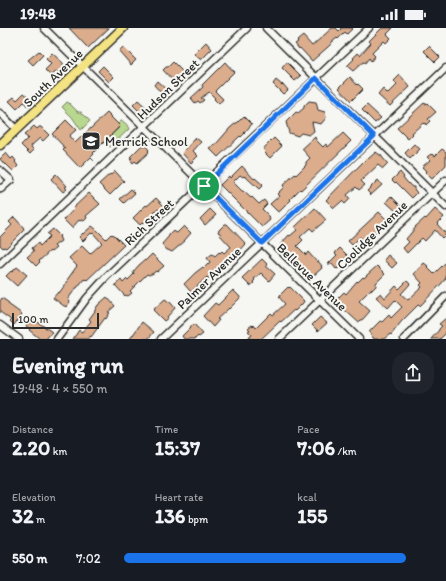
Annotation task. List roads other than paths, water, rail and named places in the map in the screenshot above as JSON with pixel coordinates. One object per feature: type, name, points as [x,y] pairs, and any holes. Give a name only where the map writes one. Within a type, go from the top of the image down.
[{"type":"main road","name":"South Avenue","points":[[0,145],[122,28]]},
{"type":"street","name":"Bellevue Avenue","points":[[44,28],[360,339]]},
{"type":"street","name":"Hudson Street","points":[[0,264],[247,28]]},
{"type":"street","points":[[266,28],[446,207]]},
{"type":"street","name":"Rich Street","points":[[57,339],[95,288],[369,28]]},
{"type":"street","name":"Palmer Avenue","points":[[161,339],[446,68]]},
{"type":"street","points":[[0,113],[16,129]]},
{"type":"street","points":[[0,170],[11,180],[1,189],[0,188]]},
{"type":"street","name":"Coolidge Avenue","points":[[279,339],[446,180]]},
{"type":"street","points":[[404,339],[446,296]]},
{"type":"street","points":[[0,325],[19,339]]},
{"type":"place","name":"Merrick School","points":[[91,141]]}]
